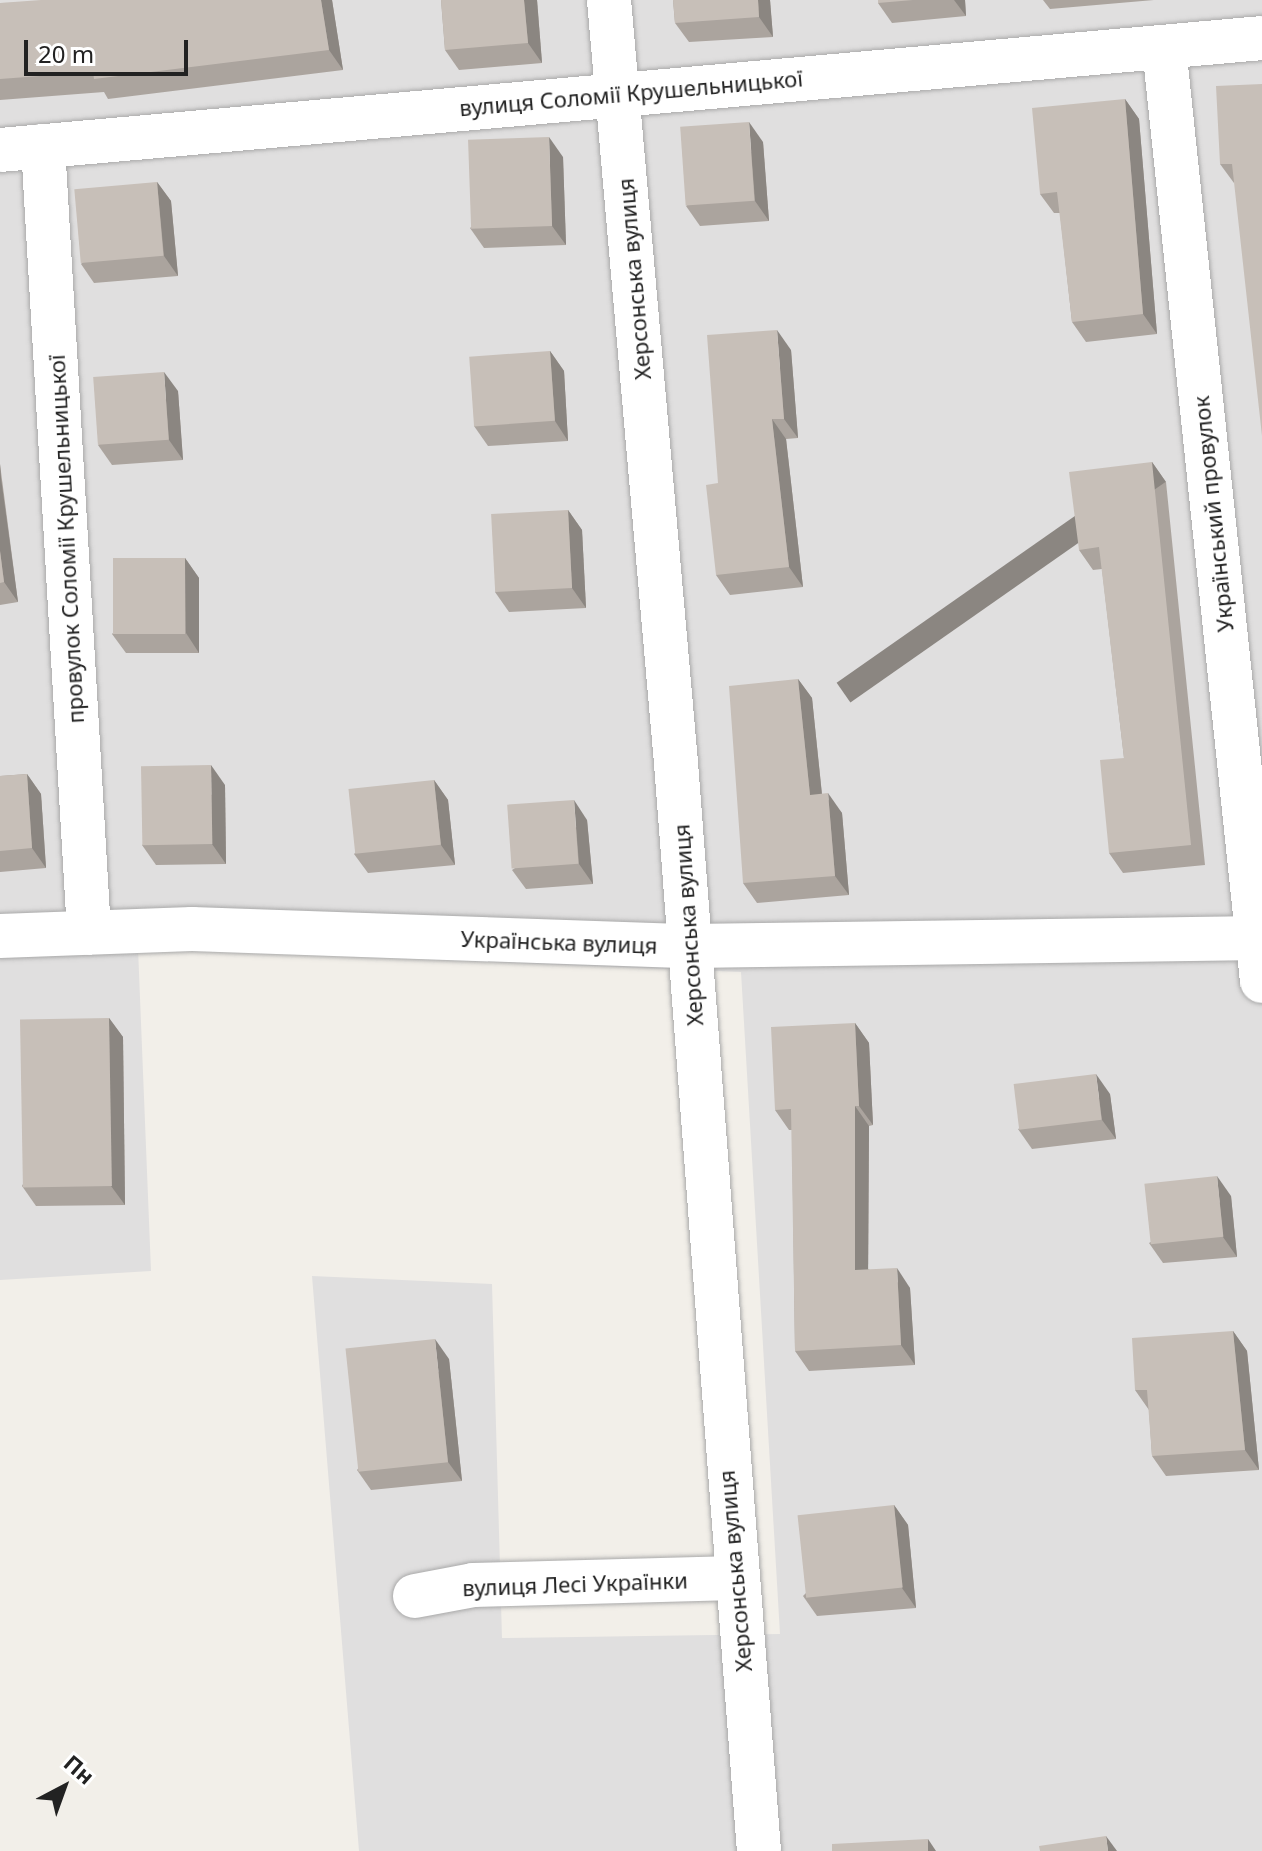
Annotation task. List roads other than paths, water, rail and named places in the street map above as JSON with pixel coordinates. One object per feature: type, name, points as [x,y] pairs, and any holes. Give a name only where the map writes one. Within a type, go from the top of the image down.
[{"type":"street","name":"Херсонська вулиця","points":[[609,0],[689,946],[759,1851]]},
{"type":"street","name":"вулиця Соломії Крушельницької","points":[[0,150],[1262,38]]},
{"type":"street","name":"Український провулок","points":[[1164,47],[1260,938],[1262,981]]},
{"type":"street","name":"провулок Соломії Крушельницької","points":[[43,146],[89,933]]},
{"type":"street","name":"Українська вулиця","points":[[0,936],[192,929],[689,946],[1260,938]]},
{"type":"street","name":"вулиця Лесі Українки","points":[[415,1596],[473,1585],[736,1578]]}]
